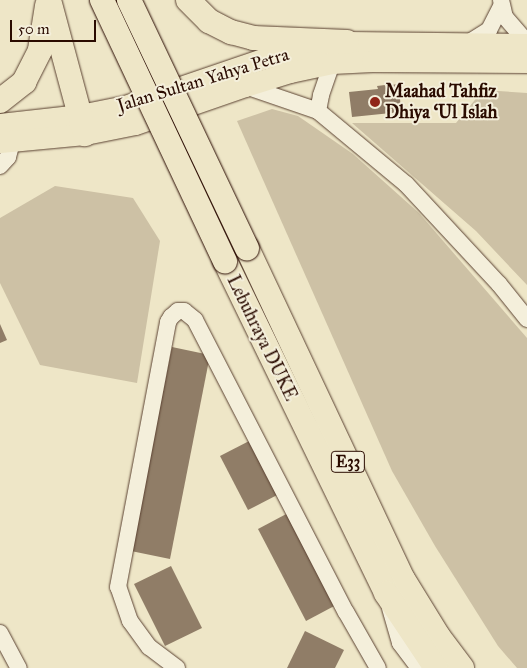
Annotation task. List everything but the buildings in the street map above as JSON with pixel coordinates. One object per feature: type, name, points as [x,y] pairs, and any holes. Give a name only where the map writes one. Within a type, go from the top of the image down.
[{"type":"highway","points":[[0,101],[24,82],[40,50],[47,16],[48,0]]},
{"type":"highway","points":[[48,0],[82,124]]},
{"type":"highway","name":"Lebuhraya DUKE","points":[[102,0],[225,261],[386,592],[436,668]]},
{"type":"highway","name":"Lebuhraya DUKE","points":[[129,0],[403,578],[438,636],[462,668]]},
{"type":"highway","points":[[188,0],[209,21],[231,32],[253,38],[347,42]]},
{"type":"main road","name":"Jalan Sultan Yahya Petra","points":[[82,124],[125,106],[265,58],[347,42],[527,43]]},
{"type":"main road","name":"Jalan Sultan Yahya Petra","points":[[4,136],[82,124],[135,124],[290,72],[332,64],[372,61],[527,62]]},
{"type":"street","points":[[501,3],[514,28],[527,43]]},
{"type":"street","points":[[468,43],[489,30],[501,3]]},
{"type":"street","points":[[318,111],[332,64]]},
{"type":"street","points":[[245,86],[318,111],[406,184],[499,284],[527,318]]},
{"type":"street","points":[[0,166],[8,157],[4,136]]},
{"type":"street","points":[[177,668],[149,647],[130,621],[118,587],[168,322],[178,312],[184,311],[195,320],[346,612],[378,668]]},
{"type":"street","points":[[386,592],[400,643],[419,668]]},
{"type":"street","points":[[0,634],[10,662]]},
{"type":"shaded area","points":[[483,90],[527,93],[527,285],[476,231],[352,123],[456,123]]},
{"type":"shaded area","points":[[272,109],[298,116],[353,154],[419,213],[527,338],[527,668],[517,668],[498,646],[435,546],[392,471],[237,121]]},
{"type":"shaded area","points":[[55,186],[133,198],[160,241],[137,383],[40,365],[0,283],[0,218]]},
{"type":"place","name":"Maahad Tahfiz Dhiya ‘Ul Islah","points":[[375,102]]}]
